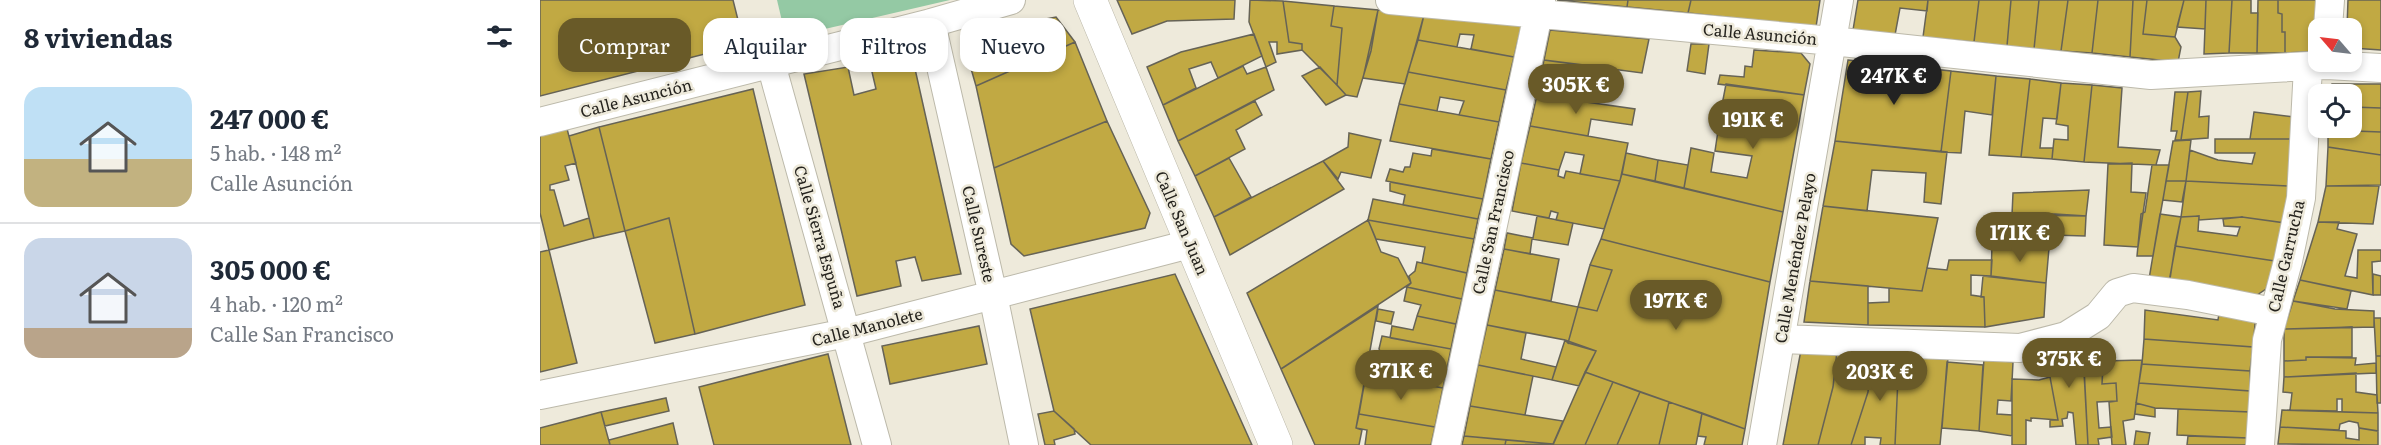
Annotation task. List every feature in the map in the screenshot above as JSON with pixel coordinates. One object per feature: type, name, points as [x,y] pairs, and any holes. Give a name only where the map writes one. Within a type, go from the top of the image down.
[{"type":"main road","name":"Calle San Juan","points":[[1090,0],[1190,244],[1276,445]]},
{"type":"street","name":"Calle Asunción","points":[[948,18],[1011,0]]},
{"type":"street","name":"Calle Asunción","points":[[1390,0],[1540,6],[1832,41],[2151,75],[2308,65]]},
{"type":"street","name":"Calle Menéndez Pelayo","points":[[1762,445],[1839,0]]},
{"type":"street","points":[[2329,18],[2330,0]]},
{"type":"street","name":"Calle San Francisco","points":[[1446,445],[1540,6]]},
{"type":"street","name":"Calle Asunción","points":[[2362,67],[2381,68]]},
{"type":"street","name":"Calle Asunción","points":[[540,122],[739,72]]},
{"type":"street","name":"Calle Sierra Espuña","points":[[773,72],[877,445]]},
{"type":"street","name":"Calle Sureste","points":[[942,72],[993,295],[1024,445]]},
{"type":"street","name":"Calle Garrucha","points":[[2260,445],[2267,340],[2288,261],[2301,198],[2320,72]]},
{"type":"street","name":"Calle Manolete","points":[[540,395],[846,333],[1190,244]]},
{"type":"street","points":[[1781,339],[2020,348],[2066,336],[2098,316],[2117,293],[2133,288],[2188,295],[2273,312]]},
{"type":"green space","points":[[777,0],[950,0],[872,18],[840,18],[840,25],[828,28],[828,18],[781,18]]},
{"type":"building","points":[[540,0],[733,0],[738,18],[703,18],[703,54],[691,58],[691,18],[558,18],[558,72],[634,72],[540,96]]},
{"type":"building","points":[[1117,0],[1235,0],[1234,19],[1167,21],[1132,34]]},
{"type":"building","points":[[1250,0],[1283,1],[1289,42],[1302,44],[1302,50],[1277,54],[1277,42],[1269,42],[1276,62],[1266,67],[1249,22]]},
{"type":"building","points":[[1557,0],[1628,0],[1627,7]]},
{"type":"building","points":[[1628,0],[1691,0],[1688,13],[1627,7]]},
{"type":"building","points":[[1691,0],[1820,0],[1816,27],[1688,13]]},
{"type":"building","points":[[1858,0],[1928,0],[1927,11],[1900,8],[1895,35],[1853,30]]},
{"type":"building","points":[[1928,0],[1979,0],[1974,42],[1923,37]]},
{"type":"building","points":[[1979,0],[2011,0],[2007,46],[1974,42]]},
{"type":"building","points":[[2011,0],[2039,0],[2034,49],[2007,46]]},
{"type":"building","points":[[2039,0],[2068,0],[2061,51],[2034,49]]},
{"type":"building","points":[[2068,0],[2098,0],[2092,53],[2061,51]]},
{"type":"building","points":[[2098,0],[2133,0],[2130,57],[2092,53]]},
{"type":"building","points":[[2133,0],[2147,0],[2143,34],[2175,37],[2181,47],[2178,62],[2130,57]]},
{"type":"building","points":[[2147,0],[2184,0],[2175,37],[2143,34]]},
{"type":"building","points":[[2184,0],[2206,0],[2205,29],[2177,27]]},
{"type":"building","points":[[2206,0],[2232,0],[2229,53],[2204,54]]},
{"type":"building","points":[[2232,0],[2251,0],[2251,13],[2258,13],[2257,53],[2229,53]]},
{"type":"building","points":[[2258,0],[2278,0],[2278,13],[2282,14],[2282,32],[2285,32],[2285,53],[2257,53]]},
{"type":"building","points":[[2278,0],[2320,0],[2320,18],[2308,18],[2308,52],[2285,53],[2282,14],[2278,13]]},
{"type":"building","points":[[2348,0],[2381,0],[2381,50],[2362,49],[2362,18],[2347,18]]},
{"type":"building","points":[[1283,1],[1334,6],[1331,26],[1342,28],[1337,85],[1302,50],[1302,44],[1289,42]]},
{"type":"building","points":[[1334,6],[1378,10],[1371,51],[1357,97],[1346,95],[1337,85],[1342,28],[1331,26]]},
{"type":"building","points":[[1378,10],[1424,15],[1405,84],[1363,78]]},
{"type":"building","points":[[1424,15],[1522,24],[1514,57],[1471,49],[1474,35],[1460,34],[1457,47],[1418,40]]},
{"type":"building","points":[[1066,30],[1075,42],[1066,46]]},
{"type":"building","points":[[1550,30],[1649,39],[1642,73],[1544,60]]},
{"type":"building","points":[[1254,34],[1262,56],[1218,78],[1211,62],[1189,69],[1196,88],[1163,105],[1147,67],[1181,52]]},
{"type":"building","points":[[1418,40],[1514,57],[1506,90],[1408,72]]},
{"type":"building","points":[[1075,42],[1107,121],[994,168],[976,86],[1008,72],[1066,72],[1066,46]]},
{"type":"building","points":[[1691,44],[1709,44],[1705,74],[1687,71]]},
{"type":"building","points":[[1754,50],[1801,53],[1810,64],[1804,95],[1718,84],[1720,75],[1744,77],[1745,66],[1752,67]]},
{"type":"building","points":[[1544,60],[1583,65],[1578,100],[1537,95]]},
{"type":"building","points":[[1848,60],[1951,71],[1941,152],[1835,141]]},
{"type":"building","points":[[1243,66],[1247,74],[1266,67],[1274,90],[1178,141],[1163,105]]},
{"type":"building","points":[[1320,67],[1346,95],[1326,105],[1302,76]]},
{"type":"building","points":[[840,68],[840,72],[849,72],[854,95],[876,89],[872,72],[916,72],[961,274],[922,281],[915,257],[896,261],[901,286],[857,296],[804,74]]},
{"type":"building","points":[[1951,71],[1996,76],[1992,115],[1965,111],[1961,153],[1941,152]]},
{"type":"building","points":[[972,72],[1008,72],[976,86]]},
{"type":"building","points":[[1408,72],[1506,90],[1499,122],[1459,115],[1464,101],[1440,97],[1437,111],[1399,104]]},
{"type":"building","points":[[1996,76],[2030,79],[2021,157],[1989,155]]},
{"type":"building","points":[[2030,79],[2061,83],[2057,119],[2043,118],[2040,148],[2053,148],[2052,159],[2021,157]]},
{"type":"building","points":[[2061,83],[2092,85],[2084,162],[2052,159],[2054,139],[2068,140],[2068,126],[2056,124]]},
{"type":"building","points":[[1726,84],[1804,95],[1783,212],[1684,188],[1691,148],[1714,153],[1711,172],[1747,178],[1752,156],[1715,151],[1718,131],[1755,136],[1758,111],[1722,105]]},
{"type":"building","points":[[2362,84],[2381,84],[2381,108],[2362,107]]},
{"type":"building","points":[[2092,85],[2122,88],[2118,147],[2160,150],[2156,165],[2084,162]]},
{"type":"building","points":[[753,89],[805,305],[695,334],[669,218],[625,231],[599,127]]},
{"type":"building","points":[[2201,91],[2199,117],[2209,116],[2208,138],[2181,140],[2188,92]]},
{"type":"building","points":[[2175,92],[2188,92],[2181,140],[2175,140],[2177,131],[2171,131]]},
{"type":"building","points":[[1537,95],[1635,109],[1632,125],[1591,119],[1588,136],[1530,126]]},
{"type":"building","points":[[1255,101],[1262,115],[1236,130],[1245,149],[1195,176],[1178,141]]},
{"type":"building","points":[[1399,104],[1499,122],[1491,159],[1390,141]]},
{"type":"building","points":[[2362,107],[2381,108],[2381,132],[2362,131]]},
{"type":"building","points":[[2254,112],[2294,117],[2292,139],[2250,139]]},
{"type":"building","points":[[1107,121],[1150,213],[1145,228],[1024,256],[1011,244],[994,168]]},
{"type":"building","points":[[566,125],[576,163],[565,166],[569,180],[550,185],[550,190],[554,190],[564,226],[589,218],[594,238],[549,250],[540,213],[540,132]]},
{"type":"building","points":[[1530,126],[1628,143],[1620,181],[1580,174],[1584,155],[1565,152],[1559,170],[1521,163]]},
{"type":"building","points":[[599,127],[625,231],[594,238],[569,136]]},
{"type":"building","points":[[2362,131],[2381,132],[2381,155],[2328,147],[2328,138],[2362,138]]},
{"type":"building","points":[[1349,133],[1381,140],[1371,178],[1341,172],[1338,179],[1323,161],[1348,147]]},
{"type":"building","points":[[2215,139],[2292,139],[2288,186],[2186,181],[2190,150],[2218,160],[2252,164],[2255,153],[2215,153]]},
{"type":"building","points":[[2191,140],[2186,181],[2166,181],[2173,141]]},
{"type":"building","points":[[1835,141],[1947,152],[1941,204],[1924,202],[1926,173],[1872,170],[1867,211],[1823,206]]},
{"type":"building","points":[[2328,147],[2381,155],[2381,185],[2326,186]]},
{"type":"building","points":[[1432,149],[1491,159],[1483,199],[1386,181],[1390,169],[1403,172],[1405,167],[1410,167],[1413,153],[1431,156]]},
{"type":"building","points":[[1626,153],[1658,160],[1655,181],[1622,174]]},
{"type":"building","points":[[1229,158],[1251,197],[1214,217],[1195,176]]},
{"type":"building","points":[[1658,160],[1688,165],[1684,188],[1655,181]]},
{"type":"building","points":[[1323,161],[1344,189],[1230,255],[1214,217]]},
{"type":"building","points":[[1521,163],[1559,170],[1558,176],[1564,178],[1566,171],[1620,181],[1604,229],[1556,220],[1558,213],[1551,211],[1549,218],[1512,211]]},
{"type":"building","points":[[2132,163],[2131,192],[2146,193],[2138,247],[2104,245],[2108,164]]},
{"type":"building","points":[[2152,165],[2169,165],[2153,256],[2137,256],[2141,214],[2145,212]]},
{"type":"building","points":[[1622,174],[1783,212],[1770,282],[1601,239]]},
{"type":"building","points":[[2166,181],[2186,181],[2182,202],[2163,200]]},
{"type":"building","points":[[2186,181],[2288,186],[2285,223],[2242,217],[2199,220],[2199,216],[2181,217]]},
{"type":"building","points":[[1390,182],[1483,199],[1478,219],[1403,205],[1405,195],[1390,191]]},
{"type":"building","points":[[2326,186],[2379,186],[2373,224],[2318,222]]},
{"type":"building","points":[[2089,190],[2086,216],[2012,215],[2013,193]]},
{"type":"building","points":[[1373,199],[1478,219],[1474,239],[1368,220]]},
{"type":"building","points":[[1823,206],[1938,218],[1922,291],[1810,281]]},
{"type":"building","points":[[2160,214],[2181,217],[2169,282],[2149,279]]},
{"type":"building","points":[[2012,215],[2086,216],[2085,236],[2052,235],[2049,248],[2009,246]]},
{"type":"building","points":[[1537,216],[1573,223],[1568,245],[1532,239],[1530,254],[1504,249],[1507,233],[1533,238]]},
{"type":"building","points":[[2199,216],[2198,231],[2237,236],[2240,227],[2224,226],[2223,219],[2242,217],[2285,223],[2275,261],[2175,246],[2181,217]]},
{"type":"building","points":[[669,218],[695,334],[655,343],[625,231]]},
{"type":"building","points":[[1368,220],[1474,239],[1467,273],[1422,263],[1425,247],[1376,239]]},
{"type":"building","points":[[1368,220],[1381,252],[1398,258],[1411,283],[1281,369],[1247,293]]},
{"type":"building","points":[[2318,222],[2339,222],[2337,229],[2357,234],[2345,276],[2357,278],[2358,250],[2381,250],[2381,261],[2372,262],[2373,295],[2300,280]]},
{"type":"building","points":[[1601,239],[1770,282],[1745,429],[1585,372],[1596,351],[1568,343],[1578,307],[1597,311],[1612,270],[1590,265]]},
{"type":"building","points":[[1992,245],[2049,248],[2046,283],[1991,276]]},
{"type":"building","points":[[2175,246],[2275,261],[2266,289],[2257,295],[2170,279]]},
{"type":"building","points":[[1504,249],[1559,259],[1551,301],[1495,290]]},
{"type":"building","points":[[549,250],[577,363],[540,372],[540,252]]},
{"type":"building","points":[[1949,260],[1992,260],[1991,276],[1971,275],[1971,295],[1984,297],[1985,327],[1868,325],[1868,303],[1889,302],[1889,288],[1922,291],[1927,268],[1947,270]]},
{"type":"building","points":[[1417,262],[1467,273],[1462,299],[1407,287],[1411,283],[1409,276],[1415,271]]},
{"type":"building","points":[[1590,265],[1612,270],[1597,311],[1578,307]]},
{"type":"building","points":[[1175,274],[1252,445],[1091,445],[1054,411],[1030,309]]},
{"type":"building","points":[[2373,274],[2381,276],[2381,295],[2373,295]]},
{"type":"building","points":[[1983,276],[2046,283],[2044,317],[1985,327],[1984,297],[1981,297]]},
{"type":"building","points":[[2300,280],[2351,291],[2347,309],[2293,301]]},
{"type":"building","points":[[1810,281],[1868,286],[1868,325],[1804,322]]},
{"type":"building","points":[[1407,287],[1462,299],[1456,324],[1417,316],[1421,305],[1404,301]]},
{"type":"building","points":[[1495,290],[1578,307],[1568,343],[1565,340],[1487,325]]},
{"type":"building","points":[[2293,301],[2335,309],[2374,311],[2374,327],[2284,329]]},
{"type":"building","points":[[1378,306],[1356,428],[1362,430],[1359,445],[1315,445],[1281,369]]},
{"type":"building","points":[[2220,307],[2256,313],[2253,347],[2144,339],[2145,310],[2218,320]]},
{"type":"building","points":[[1378,309],[1394,312],[1391,324],[1376,321]]},
{"type":"building","points":[[1417,316],[1456,324],[1451,349],[1390,338],[1392,326],[1413,330]]},
{"type":"building","points":[[2374,318],[2381,318],[2381,356],[2376,356]]},
{"type":"building","points":[[1487,325],[1526,333],[1521,359],[1556,367],[1552,380],[1478,365]]},
{"type":"building","points":[[979,326],[987,364],[890,384],[882,346]]},
{"type":"building","points":[[2352,327],[2352,357],[2306,357],[2306,360],[2284,361],[2284,329]]},
{"type":"building","points":[[1382,336],[1451,349],[1443,388],[1375,376],[1383,356],[1379,349]]},
{"type":"building","points":[[2144,339],[2253,347],[2250,371],[2142,364]]},
{"type":"building","points":[[1565,340],[1596,351],[1579,386],[1552,380]]},
{"type":"building","points":[[2083,347],[2088,445],[2076,445],[2073,413],[2068,412],[2067,418],[2062,419],[2063,426],[2050,427],[2050,420],[2058,420],[2045,350]]},
{"type":"building","points":[[1801,350],[1837,351],[1833,387],[1818,445],[1783,445]]},
{"type":"building","points":[[1837,351],[1872,354],[1868,392],[1851,445],[1818,445],[1833,387]]},
{"type":"building","points":[[2104,352],[2102,384],[2116,383],[2117,401],[2097,402],[2099,428],[2111,427],[2112,437],[2098,439],[2099,445],[2088,445],[2083,354]]},
{"type":"building","points":[[828,354],[851,445],[714,445],[699,387]]},
{"type":"building","points":[[1872,354],[1899,355],[1895,445],[1880,445],[1881,438],[1865,437],[1865,445],[1851,445],[1868,392]]},
{"type":"building","points":[[1899,355],[1948,358],[1940,445],[1895,445]]},
{"type":"building","points":[[2376,356],[2381,356],[2381,403],[2377,403]]},
{"type":"building","points":[[2306,357],[2356,358],[2355,365],[2376,363],[2376,373],[2284,377],[2284,361],[2306,360]]},
{"type":"building","points":[[1984,359],[2013,362],[2011,401],[1998,400],[1997,414],[2012,415],[2012,436],[1979,431]]},
{"type":"building","points":[[2142,360],[2134,419],[2123,421],[2126,445],[2112,445],[2109,402],[2117,401],[2116,383],[2102,384],[2103,361]]},
{"type":"building","points":[[1947,362],[1983,365],[1979,431],[1942,428]]},
{"type":"building","points":[[2142,364],[2250,371],[2250,391],[2139,383]]},
{"type":"building","points":[[1478,365],[1533,376],[1525,415],[1470,406]]},
{"type":"building","points":[[1585,372],[1613,382],[1585,445],[1553,445]]},
{"type":"building","points":[[2356,373],[2356,392],[2377,395],[2378,413],[2342,412],[2342,399],[2337,399],[2337,411],[2290,410],[2292,393],[2283,392],[2284,377]]},
{"type":"building","points":[[1366,374],[1443,388],[1435,427],[1359,414]]},
{"type":"building","points":[[2050,377],[2058,420],[2031,418],[2031,421],[2026,420],[2026,445],[2012,445],[2012,379],[2039,380]]},
{"type":"building","points":[[1613,382],[1640,392],[1617,445],[1585,445]]},
{"type":"building","points":[[2139,383],[2250,391],[2250,412],[2155,408],[2136,403]]},
{"type":"building","points":[[1640,392],[1669,402],[1659,445],[1617,445]]},
{"type":"building","points":[[666,398],[669,411],[605,426],[601,412]]},
{"type":"building","points":[[1669,402],[1702,413],[1696,445],[1659,445]]},
{"type":"building","points":[[2136,403],[2155,408],[2155,417],[2135,414]]},
{"type":"building","points":[[1470,406],[1563,421],[1553,444],[1464,436]]},
{"type":"building","points":[[2178,409],[2250,412],[2248,438],[2177,435]]},
{"type":"building","points":[[2282,410],[2378,413],[2378,431],[2359,428],[2358,423],[2349,421],[2340,424],[2339,430],[2280,427]]},
{"type":"building","points":[[1054,411],[1074,429],[1075,434],[1054,440],[1055,445],[1045,445],[1038,414]]},
{"type":"building","points":[[601,412],[610,445],[540,445],[540,428]]},
{"type":"building","points":[[1702,413],[1745,429],[1742,445],[1704,445],[1706,437],[1698,436]]},
{"type":"building","points":[[1359,414],[1435,427],[1431,445],[1365,445],[1367,430],[1356,428]]},
{"type":"building","points":[[673,423],[678,445],[610,445],[609,440]]},
{"type":"building","points":[[2280,427],[2346,431],[2346,438],[2359,440],[2359,428],[2378,431],[2378,445],[2278,444]]},
{"type":"building","points":[[2136,431],[2150,433],[2148,445],[2134,445]]},
{"type":"building","points":[[1464,436],[1506,440],[1505,445],[1462,445]]},
{"type":"building","points":[[2188,436],[2248,438],[2248,445],[2187,445]]},
{"type":"building","points":[[1506,440],[1553,444],[1505,445]]}]
